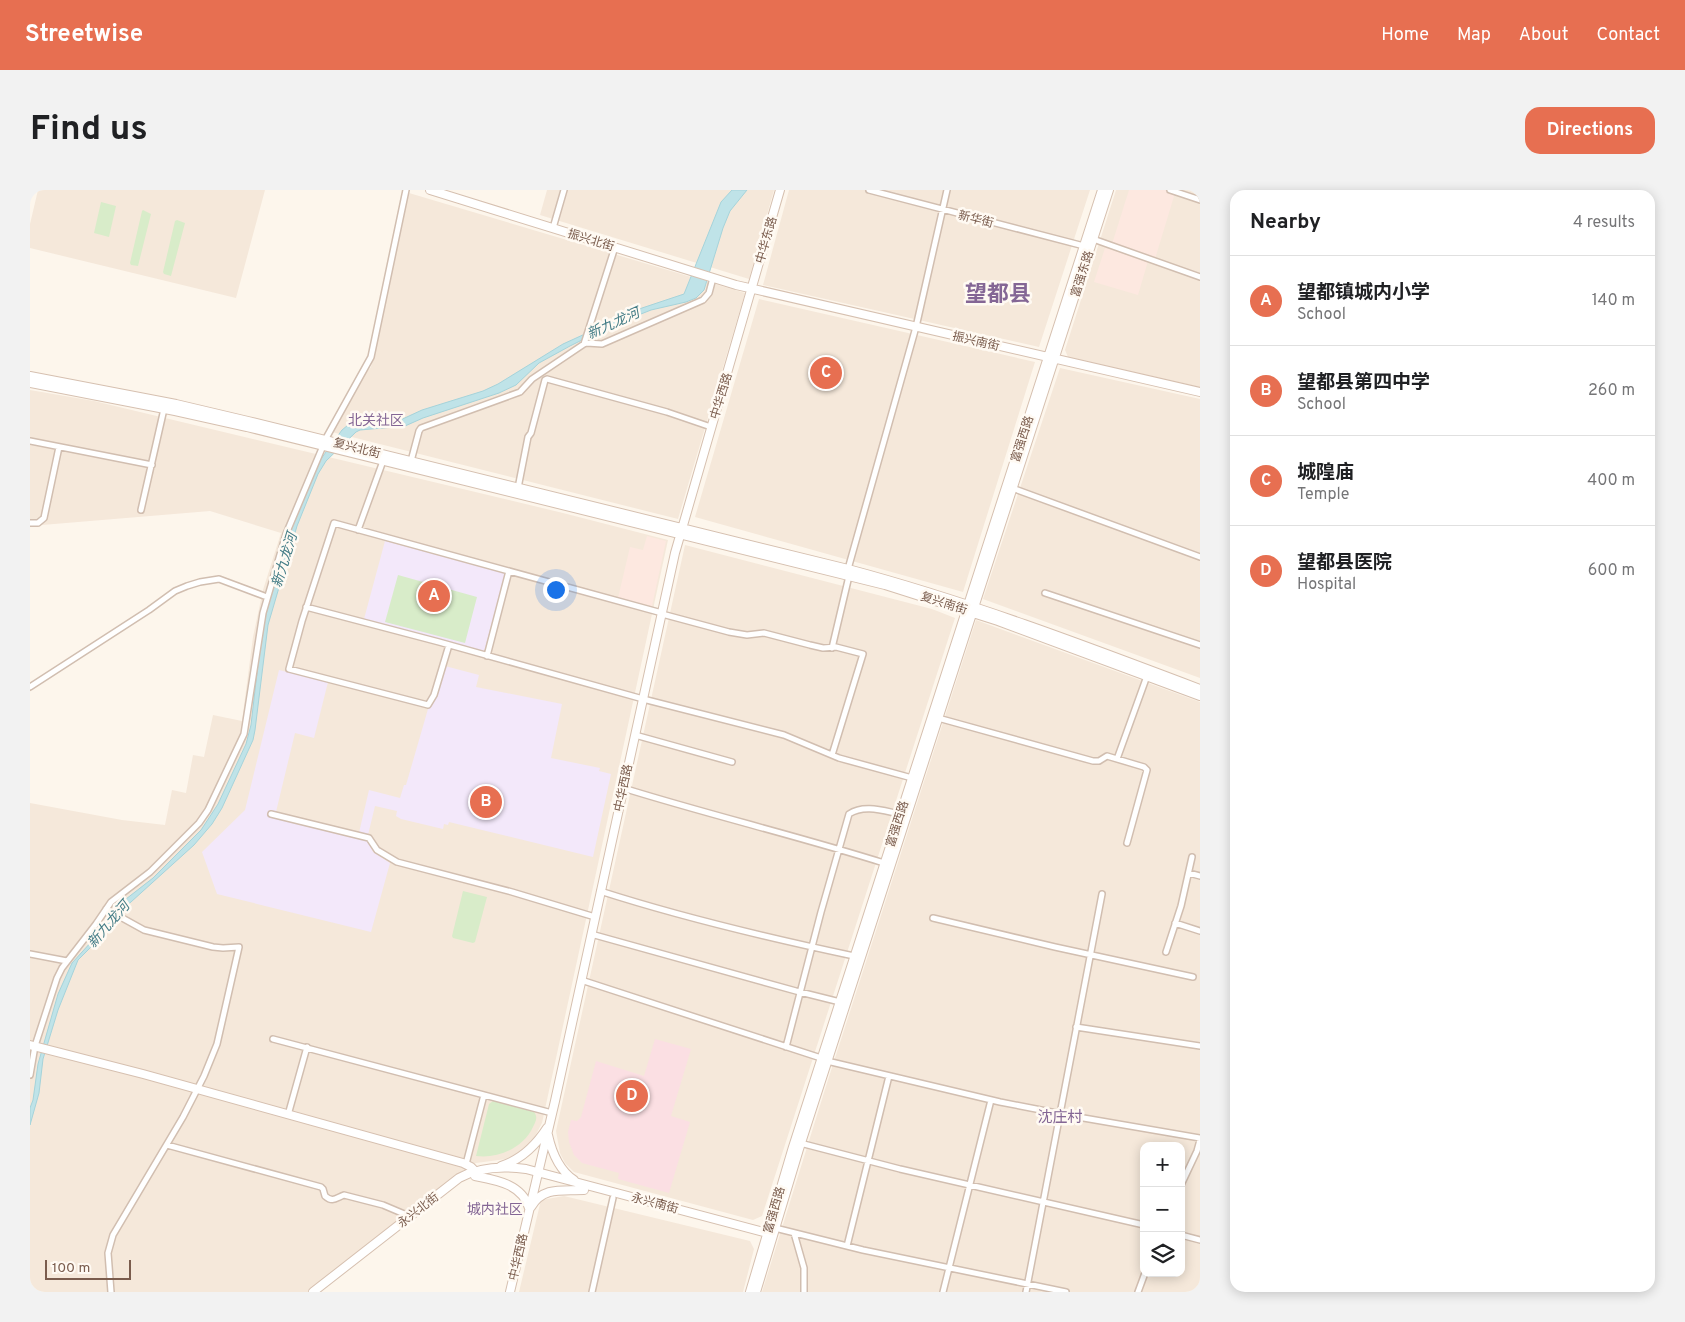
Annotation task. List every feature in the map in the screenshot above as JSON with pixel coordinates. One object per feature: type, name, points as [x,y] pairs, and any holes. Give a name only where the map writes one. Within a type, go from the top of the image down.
[{"type":"main road","name":"振兴北街","points":[[430,190],[752,289]]},
{"type":"main road","name":"中华东路","points":[[752,289],[780,190]]},
{"type":"main road","name":"富强东路","points":[[1051,358],[1102,190]]},
{"type":"main road","name":"富强东路","points":[[1051,358],[1109,190]]},
{"type":"main road","name":"振兴南街","points":[[752,289],[1200,392]]},
{"type":"main road","name":"中华西路","points":[[510,1292],[552,1113],[681,531],[752,289]]},
{"type":"main road","name":"富强西路","points":[[750,1292],[800,1143],[854,956],[912,778],[1012,488],[1051,358]]},
{"type":"main road","name":"富强西路","points":[[756,1292],[770,1234],[824,1060],[938,718],[970,608],[1051,358]]},
{"type":"main road","name":"复兴北街","points":[[30,376],[185,406],[326,443],[383,461],[681,531]]},
{"type":"main road","name":"复兴北街","points":[[30,383],[326,443]]},
{"type":"main road","name":"复兴北街","points":[[343,448],[411,461],[681,531]]},
{"type":"main road","name":"复兴南街","points":[[681,531],[849,572],[970,608],[1200,689]]},
{"type":"main road","name":"复兴南街","points":[[970,608],[1200,696]]},
{"type":"main road","points":[[32,1046],[198,1089],[466,1164],[475,1174],[514,1188],[525,1197],[528,1212]]},
{"type":"main road","points":[[488,1169],[515,1160],[537,1141],[548,1128]]},
{"type":"main road","points":[[548,1128],[550,1144],[558,1164],[564,1172],[578,1182]]},
{"type":"main road","name":"永兴北街","points":[[313,1292],[459,1178],[488,1169],[522,1168],[537,1174]]},
{"type":"main road","name":"永兴北街","points":[[321,1292],[450,1191],[475,1174],[537,1174]]},
{"type":"main road","name":"永兴南街","points":[[537,1174],[578,1182],[770,1234]]},
{"type":"main road","name":"永兴南街","points":[[537,1174],[613,1198],[770,1234]]},
{"type":"main road","points":[[528,1212],[543,1193],[584,1190]]},
{"type":"street","points":[[30,1075],[32,1046],[57,978],[67,961],[111,902],[150,872],[200,822],[208,810],[246,727],[260,625],[268,597],[293,514],[326,443],[371,357],[406,190]]},
{"type":"street","points":[[553,228],[564,190]]},
{"type":"street","name":"新华街","points":[[869,190],[1084,246]]},
{"type":"street","points":[[832,648],[849,572],[916,327],[947,190]]},
{"type":"street","points":[[1170,190],[1200,200]]},
{"type":"street","points":[[1093,240],[1200,277]]},
{"type":"street","points":[[585,343],[616,248]]},
{"type":"street","points":[[411,461],[421,428],[520,392],[532,379],[585,343],[602,344],[703,300],[709,293],[712,278]]},
{"type":"street","points":[[518,488],[528,437],[531,433],[545,380],[667,412],[711,427]]},
{"type":"street","points":[[142,510],[164,409]]},
{"type":"street","points":[[30,441],[152,465]]},
{"type":"street","points":[[30,524],[38,523],[44,518],[59,447]]},
{"type":"street","points":[[358,530],[383,461]]},
{"type":"street","points":[[1012,488],[1200,557]]},
{"type":"street","points":[[449,645],[434,695],[428,705],[289,669],[306,607],[334,523],[729,632],[746,634],[764,633],[823,648],[864,654],[832,755]]},
{"type":"street","points":[[487,656],[509,571]]},
{"type":"street","points":[[30,687],[149,610],[174,591],[187,586],[219,579],[268,597]]},
{"type":"street","points":[[1045,593],[1200,644]]},
{"type":"street","points":[[306,607],[784,735],[832,755],[912,778]]},
{"type":"street","points":[[1117,759],[1147,676]]},
{"type":"street","points":[[938,718],[1093,761],[1099,761],[1107,756],[1144,767],[1147,770],[1127,843]]},
{"type":"street","points":[[635,735],[732,762]]},
{"type":"street","points":[[623,788],[682,807],[884,863]]},
{"type":"street","points":[[786,1047],[849,814],[856,810],[876,809],[900,814]]},
{"type":"street","points":[[271,814],[369,838],[377,850],[397,862],[512,892],[595,917]]},
{"type":"street","points":[[1166,952],[1192,857]]},
{"type":"street","points":[[1188,873],[1200,876]]},
{"type":"street","points":[[600,892],[665,912],[754,935],[854,956]]},
{"type":"street","points":[[1026,1292],[1102,894]]},
{"type":"street","points":[[106,909],[144,930],[213,947],[239,947],[216,1044],[198,1089],[113,1235],[108,1253],[111,1292]]},
{"type":"street","points":[[933,918],[1193,977]]},
{"type":"street","points":[[1175,923],[1200,931]]},
{"type":"street","points":[[591,934],[840,1002]]},
{"type":"street","points":[[30,954],[67,961]]},
{"type":"street","points":[[581,980],[824,1060],[991,1100],[1200,1139],[1197,1151],[1185,1176]]},
{"type":"street","points":[[1076,1027],[1200,1046]]},
{"type":"street","points":[[272,1039],[552,1113]]},
{"type":"street","points":[[288,1114],[307,1047]]},
{"type":"street","points":[[847,1246],[889,1076]]},
{"type":"street","points":[[466,1164],[484,1095]]},
{"type":"street","points":[[943,1292],[991,1100]]},
{"type":"street","points":[[800,1143],[970,1186],[1140,1224]]},
{"type":"street","points":[[167,1145],[321,1187],[325,1196],[330,1200],[336,1200],[344,1195],[383,1205],[409,1216]]},
{"type":"street","points":[[592,1292],[613,1198]]},
{"type":"street","points":[[770,1234],[794,1233],[1066,1292]]},
{"type":"street","points":[[794,1233],[804,1268],[804,1292]]},
{"type":"street","points":[[1185,1236],[1200,1240]]},
{"type":"street","points":[[1138,1292],[1144,1277]]},
{"type":"shaded area","points":[[38,190],[265,190],[236,298],[30,248],[30,224]]},
{"type":"shaded area","points":[[547,190],[774,190],[749,279],[540,215]]},
{"type":"shaded area","points":[[789,190],[1090,190],[1039,347],[763,285]]},
{"type":"shaded area","points":[[1116,190],[1200,190],[1200,387],[1068,357],[1065,350]]},
{"type":"shaded area","points":[[1129,190],[1166,190],[1175,193],[1155,259],[1112,244]]},
{"type":"shaded area","points":[[409,193],[745,293],[678,519],[332,432],[371,367]]},
{"type":"shaded area","points":[[1105,248],[1148,261],[1138,295],[1094,282]]},
{"type":"shaded area","points":[[759,299],[1035,362],[963,592],[695,517]]},
{"type":"shaded area","points":[[1060,368],[1200,399],[1200,678],[983,599]]},
{"type":"shaded area","points":[[30,390],[94,401],[563,513],[668,540],[542,1123],[532,1142],[513,1158],[476,1163],[467,1168],[310,1292],[30,1292],[30,803],[122,820],[165,825],[172,790],[186,793],[193,755],[204,757],[213,715],[242,721],[253,637],[263,590],[281,533],[210,511],[30,526]]},
{"type":"shaded area","points":[[647,536],[666,541],[652,606],[618,598],[630,547],[643,550]]},
{"type":"shaded area","points":[[385,541],[505,573],[484,652],[364,619]]},
{"type":"shaded area","points":[[685,545],[932,609],[955,618],[762,1216],[753,1220],[574,1172],[565,1163],[560,1153],[556,1131]]},
{"type":"shaded area","points":[[976,620],[1200,702],[1200,1292],[762,1292]]},
{"type":"shaded area","points":[[445,666],[479,675],[476,687],[562,704],[551,758],[600,768],[599,771],[611,774],[593,857],[449,822],[448,825],[444,824],[443,829],[401,819],[396,816],[397,811],[375,806],[367,839],[373,852],[390,863],[371,932],[217,894],[202,852],[245,810],[279,670],[328,682],[314,738],[295,733],[275,816],[358,837],[369,790],[400,798],[404,785],[406,785],[428,709],[437,693]]},
{"type":"shaded area","points":[[655,1039],[691,1049],[671,1116],[690,1122],[669,1193],[618,1179],[619,1173],[582,1163],[574,1155],[569,1142],[568,1132],[571,1120],[577,1121],[581,1117],[596,1061],[644,1076]]},
{"type":"shaded area","points":[[564,1196],[750,1241],[754,1249],[743,1292],[519,1292],[541,1200]]},
{"type":"green space","points":[[101,202],[116,206],[109,237],[94,233]]},
{"type":"green space","points":[[143,210],[151,214],[138,266],[131,265],[130,263]]},
{"type":"green space","points":[[175,221],[185,223],[171,276],[163,272]]},
{"type":"green space","points":[[398,575],[477,597],[465,643],[385,622]]},
{"type":"green space","points":[[463,891],[487,897],[475,942],[473,943],[453,938],[452,936]]},
{"type":"green space","points":[[493,1101],[534,1112],[536,1121],[529,1134],[517,1146],[493,1156],[476,1156],[489,1104]]},
{"type":"water","name":"新九龙河","points":[[732,190],[747,190],[730,211],[704,290],[696,298],[651,310],[606,328],[539,363],[516,385],[499,393],[423,418],[405,426],[360,430],[326,461],[318,474],[297,526],[268,625],[253,740],[222,808],[212,824],[194,845],[121,911],[98,940],[78,960],[58,1010],[43,1059],[39,1093],[30,1125],[30,1108],[33,1100],[38,1064],[58,994],[72,963],[92,941],[117,906],[153,878],[201,830],[218,804],[246,744],[251,725],[262,629],[285,543],[318,463],[342,430],[348,425],[396,422],[422,410],[483,391],[498,384],[563,344],[642,308],[684,294],[721,202]]},
{"type":"place","name":"城隍庙","points":[[826,373]]},
{"type":"place","name":"望都镇城内小学","points":[[434,596]]},
{"type":"place","name":"望都县第四中学","points":[[486,802]]},
{"type":"place","name":"望都县医院","points":[[632,1096]]},
{"type":"district","name":"望都县","points":[[998,293]]},
{"type":"district","name":"北关社区","points":[[376,420]]},
{"type":"district","name":"沈庄村","points":[[1060,1117]]},
{"type":"district","name":"城内社区","points":[[495,1209]]}]
